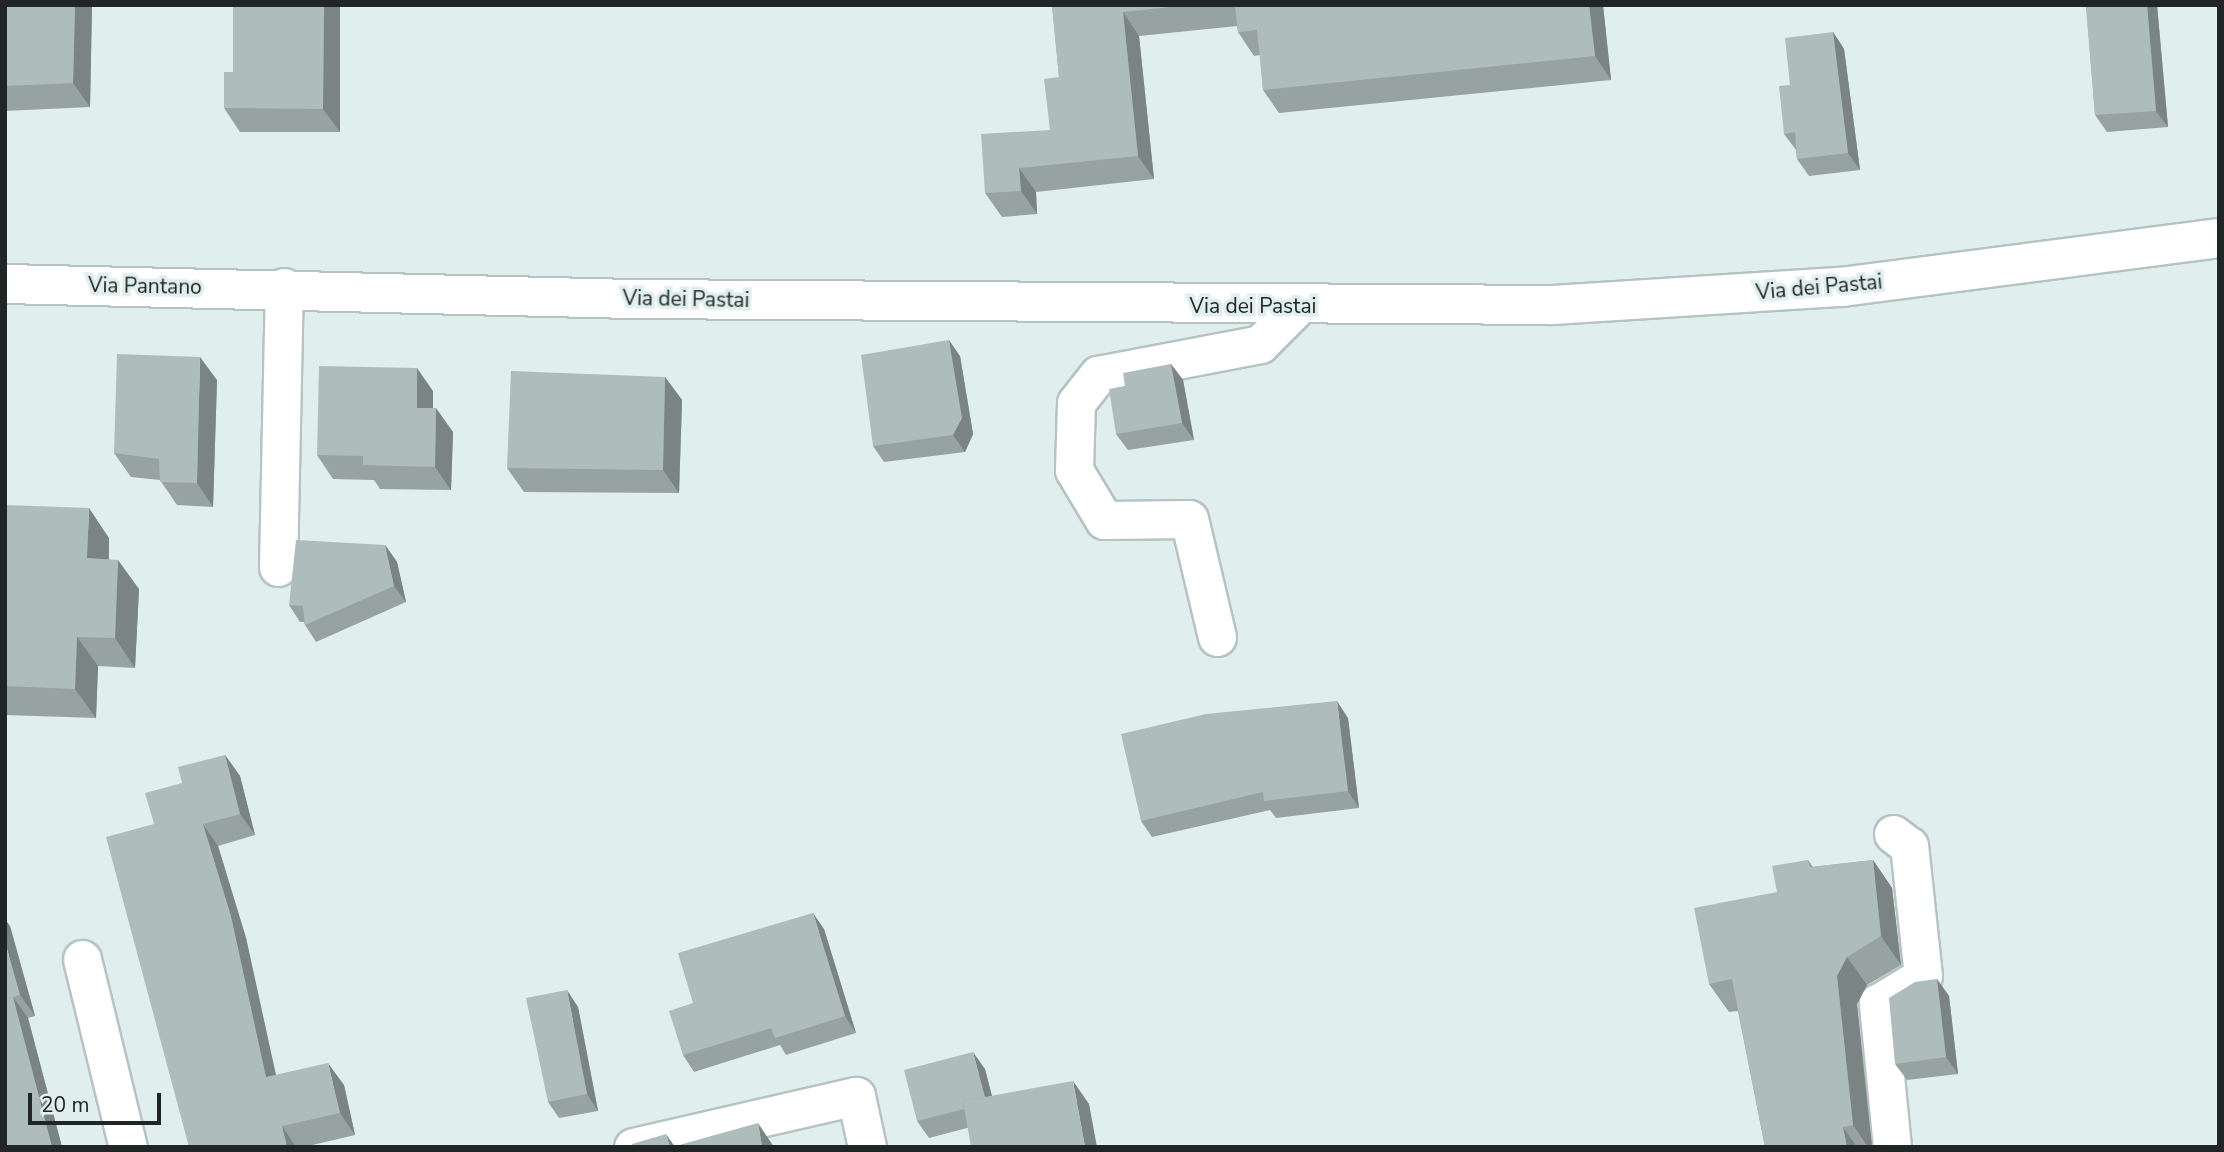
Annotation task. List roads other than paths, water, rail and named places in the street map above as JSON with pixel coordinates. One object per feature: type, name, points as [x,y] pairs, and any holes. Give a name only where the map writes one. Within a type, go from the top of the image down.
[{"type":"street","name":"Via dei Pastai","points":[[284,287],[630,299],[1298,306],[1552,305],[1842,287],[2219,239]]},
{"type":"street","name":"Via Pantano","points":[[5,284],[284,287]]},
{"type":"street","points":[[278,567],[284,287]]},
{"type":"street","points":[[1217,637],[1189,519],[1104,520],[1074,470],[1076,403],[1098,375],[1260,344],[1298,306]]},
{"type":"street","points":[[1892,1147],[1878,1003],[1923,976],[1909,846],[1893,834]]},
{"type":"street","points":[[82,959],[128,1147]]},
{"type":"street","points":[[633,1147],[856,1096],[867,1147]]}]
